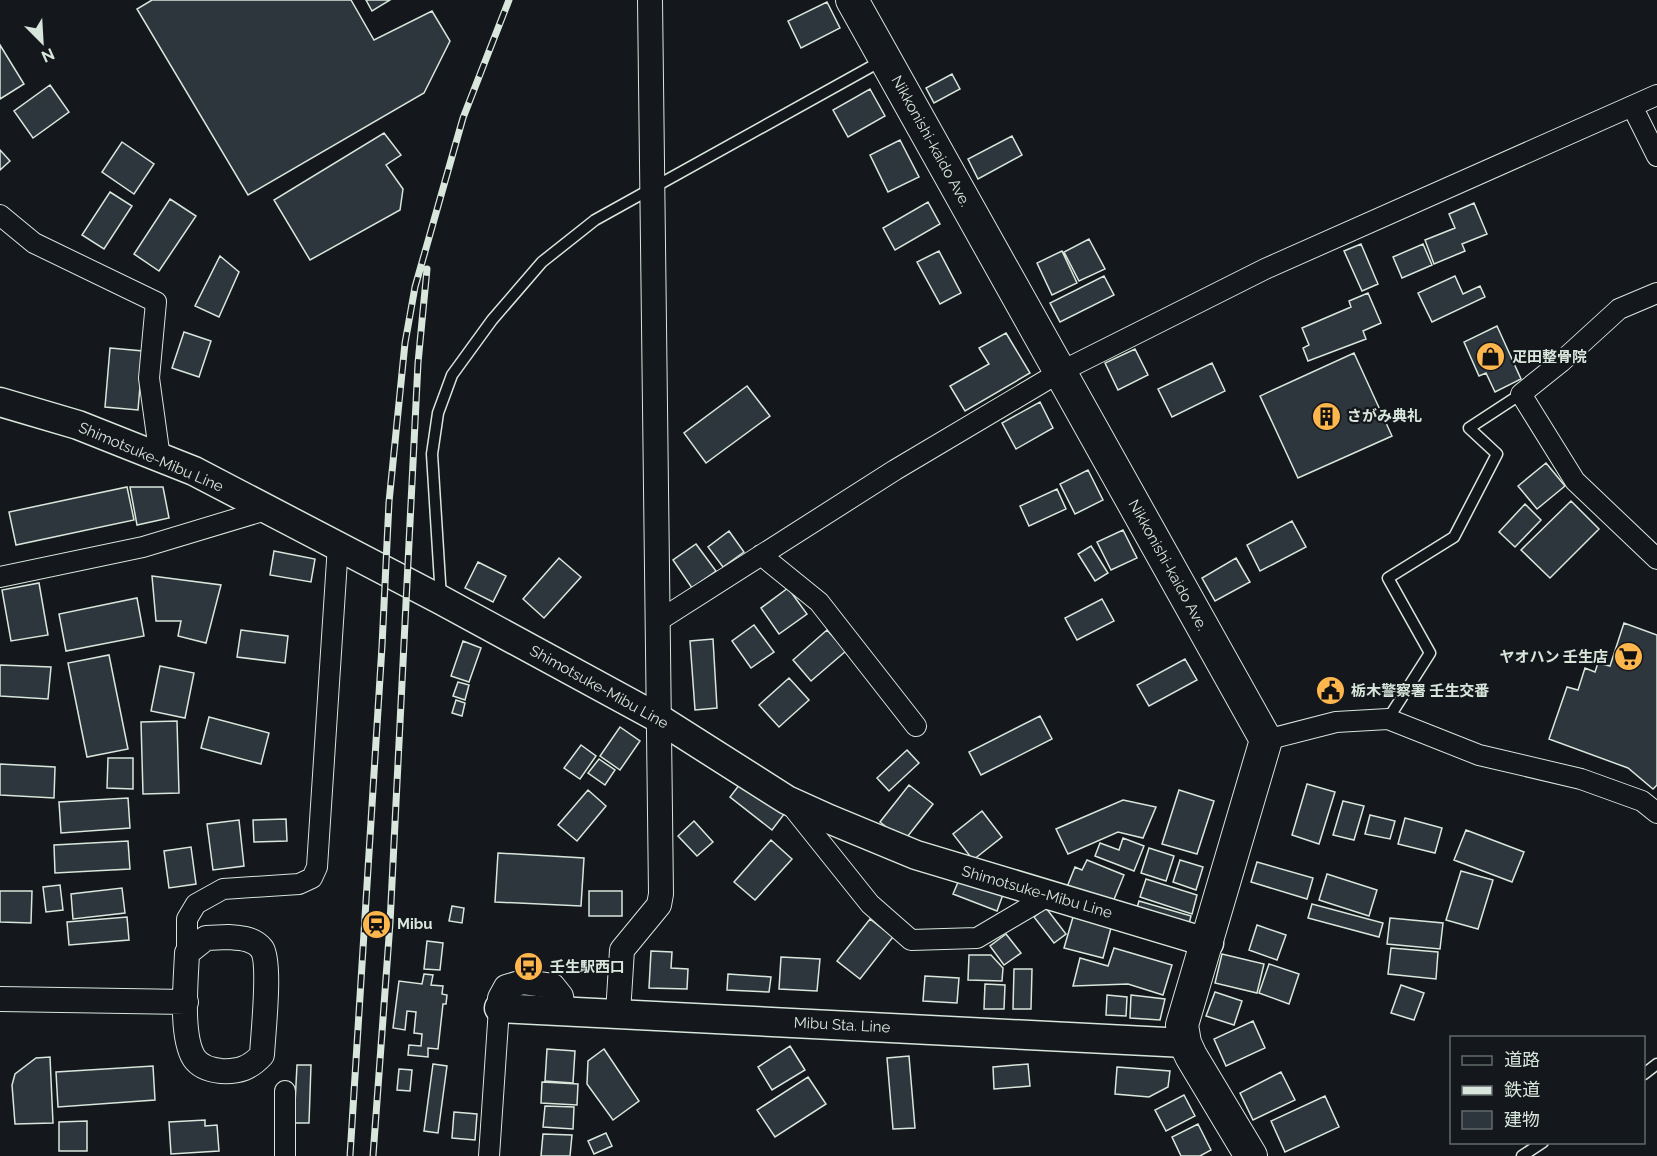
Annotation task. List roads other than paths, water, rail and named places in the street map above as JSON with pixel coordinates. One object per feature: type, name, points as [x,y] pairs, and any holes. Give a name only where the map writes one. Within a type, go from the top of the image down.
[{"type":"main road","name":"Nikkonishi-kaido Ave.","points":[[852,0],[1266,741]]},
{"type":"main road","name":"Shimotsuke-Mibu Line","points":[[0,402],[78,426],[194,471],[441,600],[658,718],[787,800],[916,855],[1209,943]]},
{"type":"main road","points":[[1251,1156],[1185,1043],[1182,1033],[1184,1017],[1209,943],[1266,741]]},
{"type":"main road","name":"Mibu Sta. Line","points":[[499,1008],[1185,1043]]},
{"type":"street","points":[[618,1013],[622,950],[659,904],[661,894],[650,0]]},
{"type":"street","points":[[658,621],[896,470],[1059,372],[1255,274],[1657,95]]},
{"type":"street","points":[[1632,106],[1657,156]]},
{"type":"street","points":[[0,215],[34,243],[156,302],[149,378],[160,458]]},
{"type":"street","points":[[1657,293],[1619,309],[1561,362],[1521,394],[1575,481],[1657,559]]},
{"type":"street","points":[[0,577],[142,547],[268,509]]},
{"type":"street","points":[[187,953],[207,938],[248,938],[261,949],[266,965],[262,1055],[252,1066],[235,1072],[209,1070],[195,1060],[188,1045],[186,1002],[187,919],[196,904],[223,889],[299,884],[312,878],[317,867],[338,546]]},
{"type":"street","points":[[761,555],[819,602],[916,726]]},
{"type":"street","points":[[1266,741],[1336,722],[1388,719],[1479,755],[1581,779],[1642,801],[1657,813]]},
{"type":"street","points":[[787,800],[870,904],[911,940],[977,938],[1048,896]]},
{"type":"street","points":[[0,999],[186,1002]]},
{"type":"street","points":[[489,1156],[499,1008]]},
{"type":"street","points":[[285,1090],[285,1156]]},
{"type":"lane","points":[[441,600],[432,454],[438,413],[452,375],[492,320],[542,262],[595,220],[886,58]]},
{"type":"lane","points":[[1388,719],[1431,654],[1388,578],[1454,537],[1497,454],[1469,428],[1521,394]]},
{"type":"lane","points":[[1645,1073],[1657,1064]]},
{"type":"lane","points":[[1522,1156],[1541,1144]]},
{"type":"railway","points":[[350,1156],[389,502],[405,343],[415,287],[463,118],[509,0]]},
{"type":"railway","points":[[373,1156],[390,923],[418,363],[427,269]]},
{"type":"place","name":"疋田整骨院","points":[[1491,357]]},
{"type":"place","name":"さがみ典礼","points":[[1326,416]]},
{"type":"place","name":"ヤオハン 壬生店","points":[[1629,657]]},
{"type":"place","name":"栃木警察署 壬生交番","points":[[1330,691]]},
{"type":"place","name":"Mibu","points":[[376,924]]},
{"type":"place","name":"壬生駅西口","points":[[529,967]]}]
